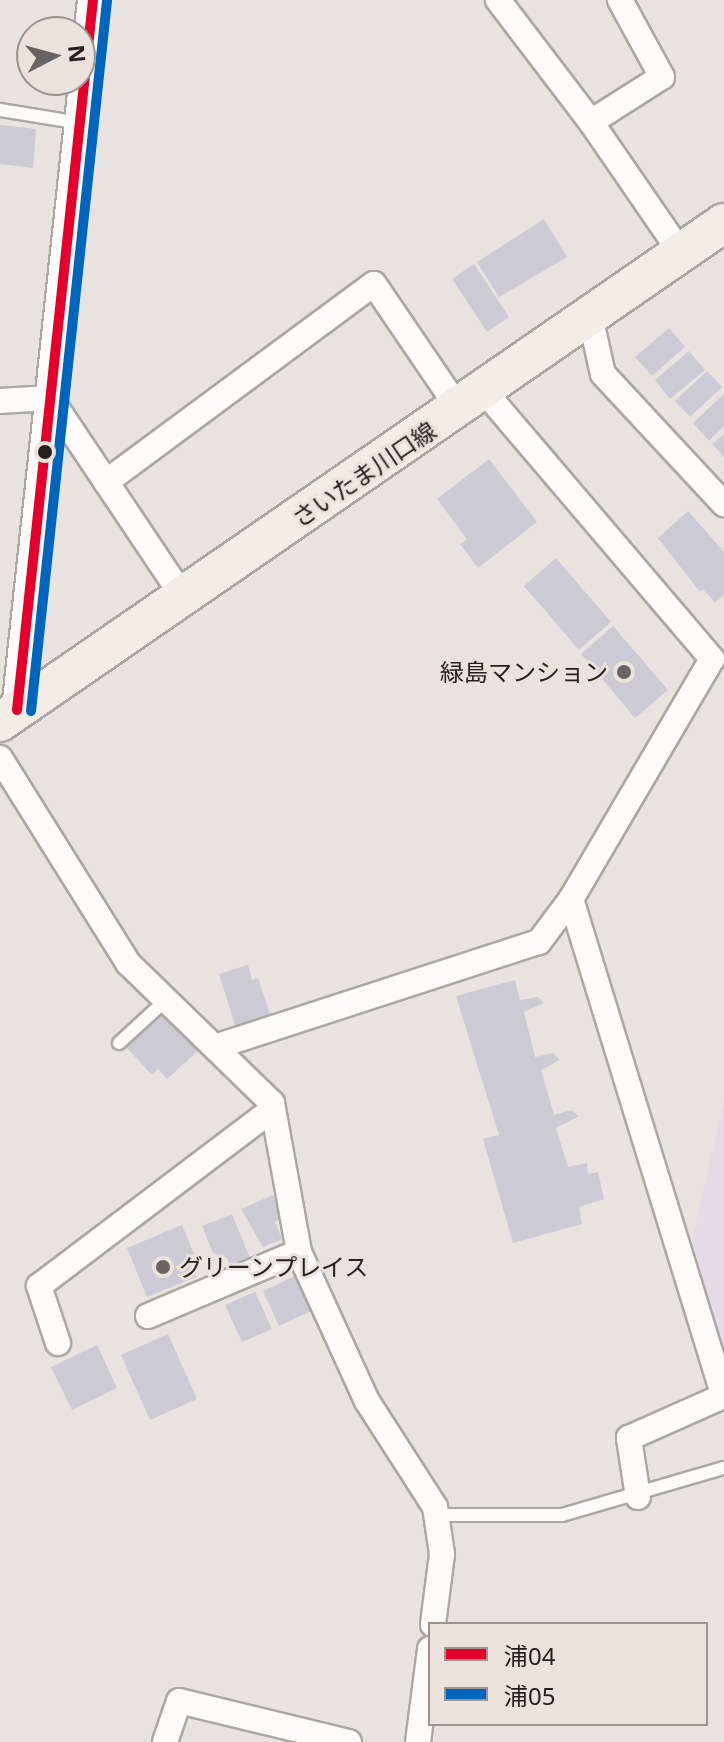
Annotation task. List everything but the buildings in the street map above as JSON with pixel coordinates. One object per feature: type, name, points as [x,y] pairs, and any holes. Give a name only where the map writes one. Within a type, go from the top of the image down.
[{"type":"main road","name":"さいたま川口線","points":[[8,716],[472,400],[724,223]]},
{"type":"street","points":[[8,716],[50,398],[93,0]]},
{"type":"street","points":[[498,0],[591,122],[681,253]]},
{"type":"street","points":[[591,122],[662,77],[620,0]]},
{"type":"street","points":[[106,482],[374,284],[472,400],[718,652],[571,899],[539,942],[215,1047]]},
{"type":"street","points":[[590,316],[603,374],[724,504]]},
{"type":"street","points":[[0,401],[50,398]]},
{"type":"street","points":[[50,398],[184,598]]},
{"type":"street","points":[[0,758],[128,963],[215,1047],[273,1109],[299,1252],[367,1401],[436,1515],[442,1554],[433,1622]]},
{"type":"street","points":[[571,899],[723,1397],[629,1438],[638,1497]]},
{"type":"street","points":[[58,1343],[39,1286],[273,1109]]},
{"type":"street","points":[[148,1316],[299,1252]]},
{"type":"street","points":[[418,1742],[428,1664]]},
{"type":"street","points":[[165,1742],[179,1701],[349,1742]]},
{"type":"lane","points":[[0,110],[80,123]]},
{"type":"lane","points":[[119,1043],[166,1000]]},
{"type":"lane","points":[[436,1515],[562,1515],[638,1497],[724,1468]]},
{"type":"shaded area","points":[[724,1102],[724,1366],[692,1238]]},
{"type":"transit line","name":"浦04","points":[[17,710],[93,0]]},
{"type":"transit line","name":"浦05","points":[[31,711],[107,1]]},
{"type":"place","name":"緑島マンション","points":[[624,672]]},
{"type":"place","name":"グリーンプレイス","points":[[163,1267]]}]
